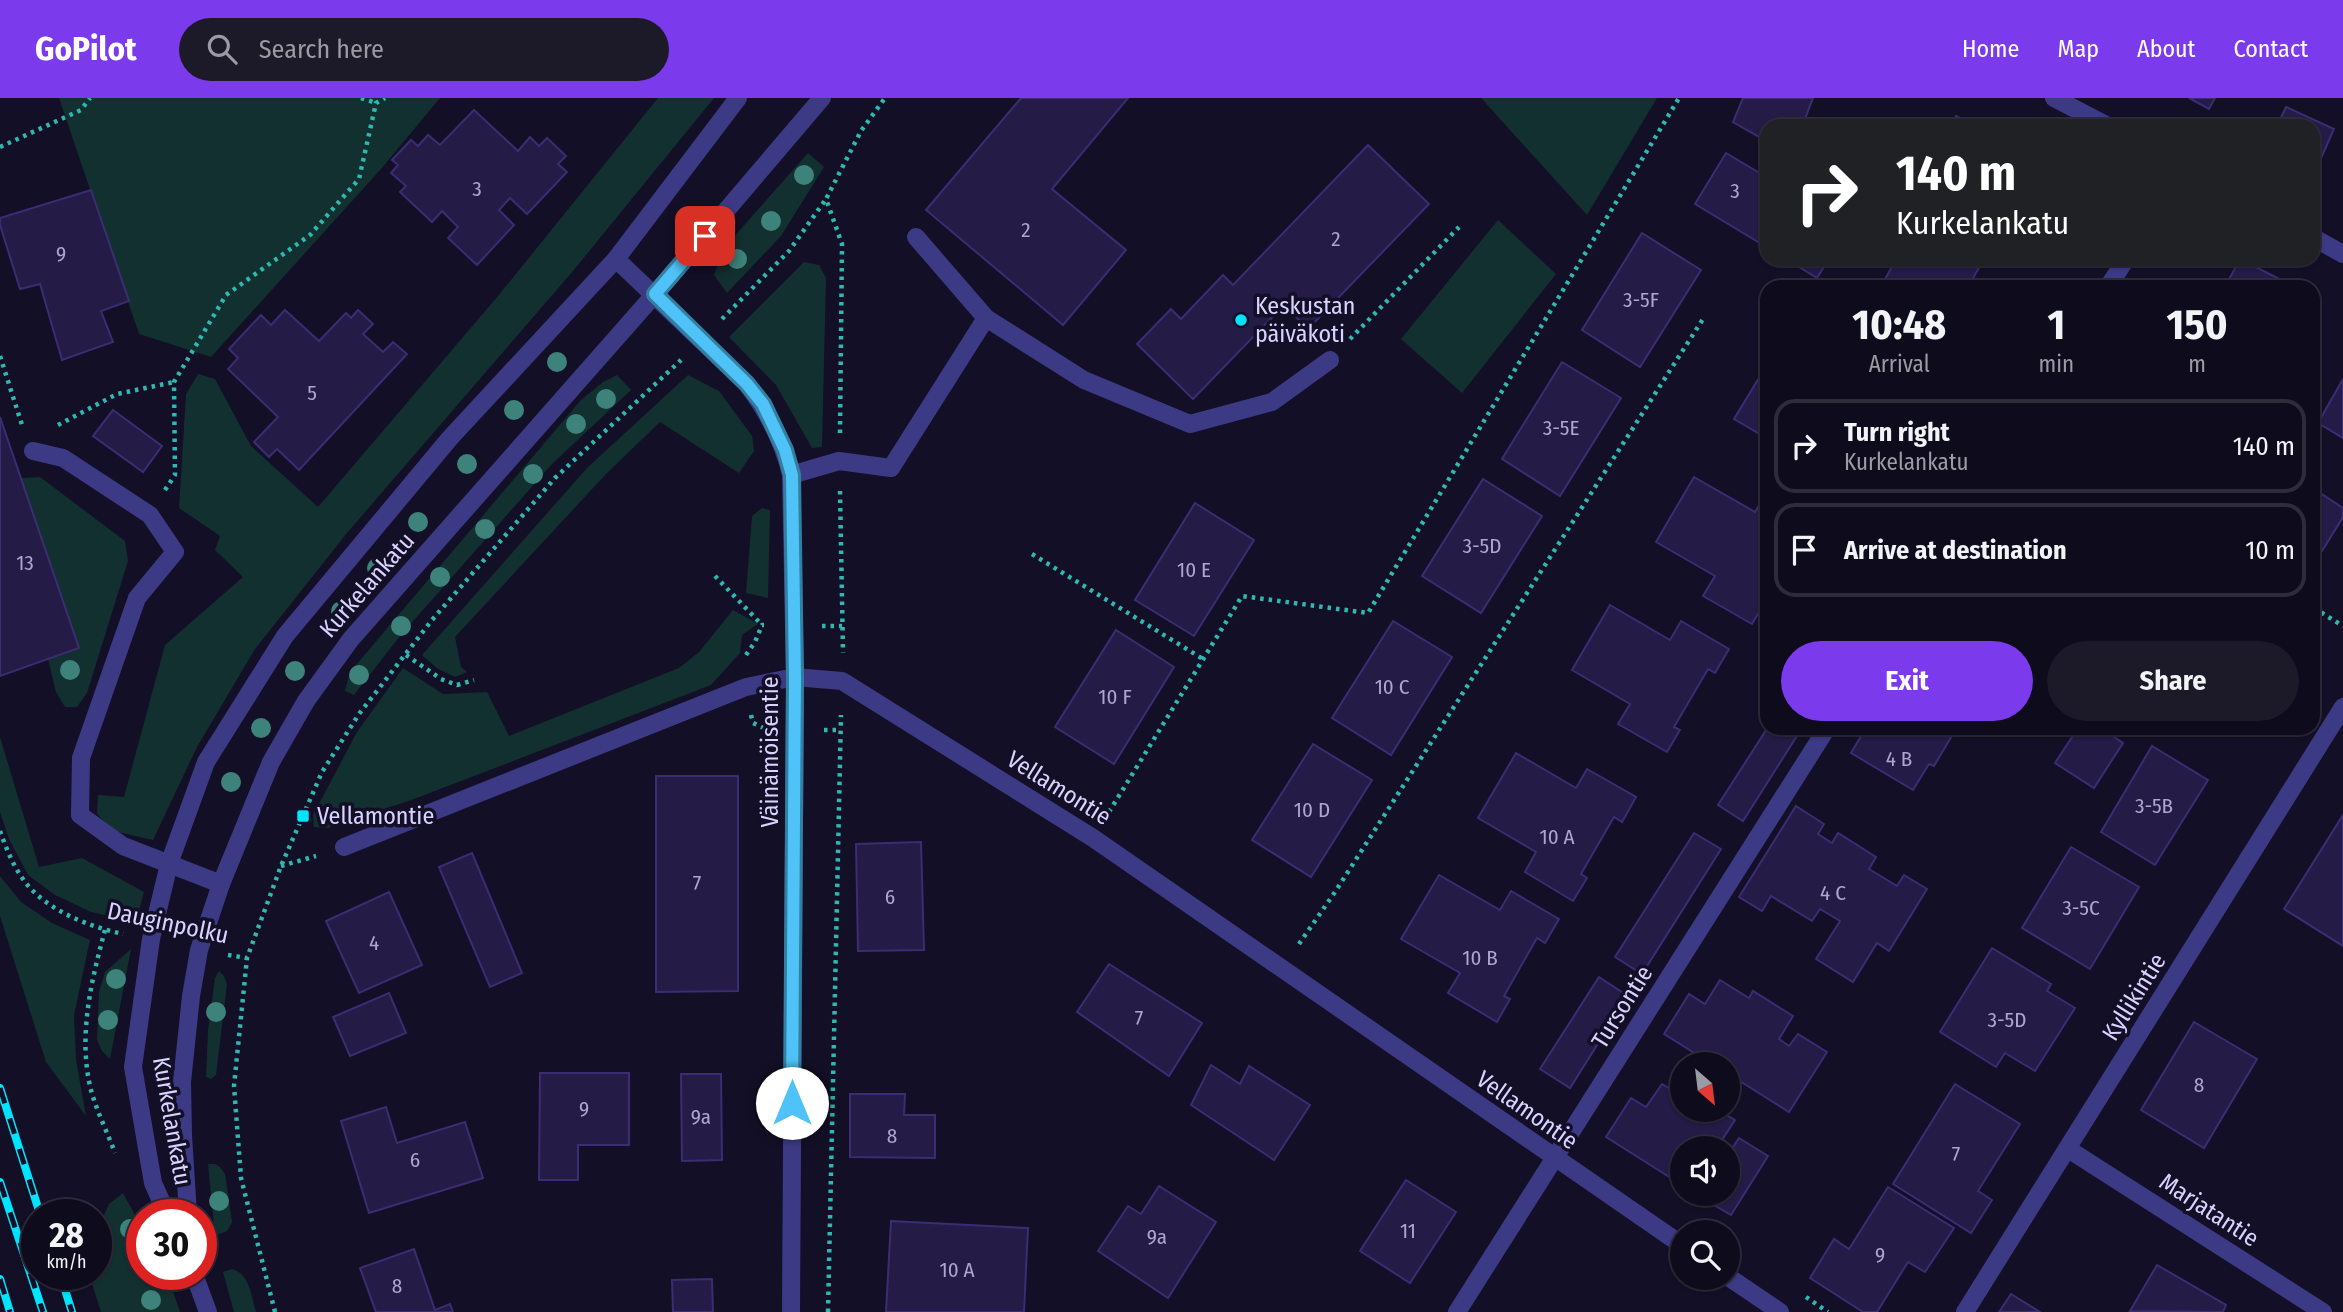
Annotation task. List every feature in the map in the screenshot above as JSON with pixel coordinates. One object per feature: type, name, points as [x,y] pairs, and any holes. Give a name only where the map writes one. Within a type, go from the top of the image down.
[{"type":"street","name":"Kurkelankatu","points":[[160,1199],[153,1183],[133,1067],[150,939],[169,864],[206,762],[285,636],[450,438],[616,259],[738,98]]},
{"type":"street","name":"Kurkelankatu","points":[[187,1199],[182,1082],[199,950],[220,884],[271,762],[306,701],[351,639],[655,294],[822,98]]},
{"type":"street","points":[[2054,98],[2094,119]]},
{"type":"street","points":[[916,237],[986,318],[1084,380],[1190,424],[1272,402],[1330,360]]},
{"type":"street","points":[[2320,241],[2343,254]]},
{"type":"street","name":"Väinämöisentie","points":[[616,259],[747,384],[763,404],[785,450],[792,475],[795,677],[791,1312]]},
{"type":"street","points":[[792,475],[839,461],[891,468],[986,318]]},
{"type":"street","points":[[30,446],[63,458],[150,515],[175,552],[137,597],[81,758],[80,815],[123,846],[220,884]]},
{"type":"street","name":"Vellamontie","points":[[344,847],[746,687],[795,677],[842,681],[1093,838],[1670,1237]]},
{"type":"street","name":"Kyllikintie","points":[[1965,1312],[2343,707]]},
{"type":"street","name":"Tursontie","points":[[1457,1312],[1823,735]]},
{"type":"street","name":"Marjatantie","points":[[2068,1149],[2323,1312]]},
{"type":"street","points":[[1740,1285],[1780,1312]]},
{"type":"street","points":[[200,1290],[208,1312]]},
{"type":"path","points":[[0,147],[81,110],[90,98]]},
{"type":"path","points":[[361,98],[376,103],[385,98]]},
{"type":"path","points":[[1107,814],[1242,596],[1368,613],[1679,98]]},
{"type":"path","points":[[150,515],[175,475],[174,382],[226,295],[310,235],[359,179],[376,103]]},
{"type":"path","points":[[275,1312],[241,1178],[234,1086],[247,958],[281,866],[323,772],[359,714],[432,620],[555,478],[702,340],[789,251],[826,200]]},
{"type":"path","points":[[1330,360],[1459,227]]},
{"type":"path","points":[[1298,946],[1703,319]]},
{"type":"path","points":[[0,356],[30,446],[117,394],[174,382]]},
{"type":"path","points":[[1032,554],[1203,659]]},
{"type":"path","points":[[715,576],[762,625]]},
{"type":"path","points":[[2320,612],[2343,626]]},
{"type":"path","points":[[405,655],[441,679],[457,685],[474,680]]},
{"type":"path","name":"Dauginpolku","points":[[0,831],[8,854],[30,888],[57,909],[105,930],[150,939]]},
{"type":"path","points":[[281,866],[344,847]]},
{"type":"path","points":[[105,930],[90,985],[86,1036],[89,1082],[116,1154]]},
{"type":"path","name":"Dauginpolku","points":[[199,950],[247,958]]},
{"type":"green space","points":[[59,98],[440,98],[381,169],[211,357],[139,334]]},
{"type":"green space","points":[[658,98],[714,98],[573,271],[347,533],[255,649],[197,747],[153,840],[113,831],[97,814],[98,795],[124,797],[165,645],[243,577],[215,550],[220,536],[179,508],[186,394],[198,374],[215,379],[251,446],[318,507],[498,296]]},
{"type":"green space","points":[[1481,98],[1657,98],[1587,215]]},
{"type":"green space","points":[[808,153],[824,167],[781,236],[727,293],[714,275],[723,249]]},
{"type":"green space","points":[[1498,220],[1556,274],[1462,393],[1401,339]]},
{"type":"green space","points":[[804,262],[819,265],[826,278],[822,447],[812,448],[776,385],[729,337]]},
{"type":"green space","points":[[617,375],[631,390],[552,464],[400,636],[354,695],[345,691],[350,672],[581,400],[603,382]]},
{"type":"green space","points":[[688,375],[719,391],[752,436],[754,451],[739,473],[660,422],[606,474],[455,637],[461,667],[467,672],[455,677],[438,669],[422,655],[587,468]]},
{"type":"green space","points":[[40,477],[125,541],[128,561],[87,693],[77,707],[65,707],[56,692],[48,659],[79,648],[21,478]]},
{"type":"green space","points":[[762,508],[770,510],[768,598],[746,593],[752,516]]},
{"type":"green space","points":[[733,610],[758,624],[742,635],[740,653],[711,685],[414,799],[329,828],[314,827],[313,815],[357,732],[403,668],[443,694],[487,692],[509,736],[679,668],[699,652]]},
{"type":"green space","points":[[0,737],[39,867],[82,858],[144,892],[136,922],[91,912],[55,895],[28,875],[9,839],[0,812]]},
{"type":"green space","points":[[0,876],[21,902],[52,923],[90,940],[74,1015],[76,1060],[86,1116],[46,1062],[0,916]]},
{"type":"green space","points":[[131,949],[110,1059],[97,1040],[99,992],[105,972]]},
{"type":"green space","points":[[219,971],[227,984],[216,1075],[211,1079],[206,1077],[208,1031],[215,978]]},
{"type":"green space","points":[[208,1164],[215,1164],[225,1174],[232,1222],[227,1231],[217,1235],[217,1199],[211,1199]]},
{"type":"green space","points":[[123,1193],[126,1199],[126,1290],[172,1290],[180,1312],[101,1312],[94,1290],[112,1290],[112,1202]]},
{"type":"green space","points":[[232,1269],[246,1281],[256,1312],[234,1312],[223,1272]]},
{"type":"building","points":[[1021,98],[1128,98],[1052,189],[1126,250],[1063,325],[926,210]]},
{"type":"building","points":[[1743,98],[1813,98],[1805,119],[1760,119],[1760,137],[1733,122]]},
{"type":"building","points":[[2189,98],[2215,98],[2209,109]]},
{"type":"building","points":[[2286,107],[2312,119],[2280,119]]},
{"type":"building","points":[[474,110],[518,151],[530,137],[539,146],[547,138],[566,156],[558,164],[567,172],[527,214],[510,198],[499,210],[514,225],[477,265],[448,238],[458,227],[442,211],[432,222],[400,192],[406,186],[391,173],[398,165],[392,160],[411,140],[418,146],[428,135],[440,145]]},
{"type":"building","points":[[2320,123],[2334,129],[2320,160]]},
{"type":"building","points":[[1368,145],[1429,204],[1308,329],[1284,305],[1193,399],[1137,344],[1171,309],[1181,319],[1223,275],[1233,285]]},
{"type":"building","points":[[1726,153],[1760,173],[1760,243],[1695,204]]},
{"type":"building","points":[[91,190],[129,301],[101,311],[113,342],[62,360],[40,284],[20,289],[0,218]]},
{"type":"building","points":[[1642,233],[1701,270],[1640,367],[1582,330]]},
{"type":"building","points":[[1797,266],[1825,266],[1817,278]]},
{"type":"building","points":[[1892,266],[1980,266],[1972,280],[1885,280]]},
{"type":"building","points":[[2236,266],[2254,266],[2281,280],[2229,280]]},
{"type":"building","points":[[285,310],[319,341],[346,313],[351,318],[358,310],[373,324],[363,334],[383,352],[393,342],[407,354],[299,470],[277,449],[269,457],[254,442],[278,417],[228,369],[238,358],[229,349],[261,315],[271,325]]},
{"type":"building","points":[[1562,362],[1621,398],[1560,496],[1502,459]]},
{"type":"building","points":[[1760,376],[1760,434],[1734,419]]},
{"type":"building","points":[[2343,379],[2343,438],[2320,424],[2320,419]]},
{"type":"building","points":[[113,410],[162,446],[143,472],[93,436]]},
{"type":"building","points":[[0,417],[79,648],[0,676]]},
{"type":"building","points":[[1694,477],[1755,512],[1760,504],[1760,610],[1752,624],[1703,596],[1715,576],[1656,542]]},
{"type":"building","points":[[1483,479],[1542,516],[1481,613],[1422,576]]},
{"type":"building","points":[[2320,493],[2343,508],[2343,517],[2320,554]]},
{"type":"building","points":[[1195,503],[1254,540],[1194,636],[1135,600]]},
{"type":"building","points":[[1610,605],[1670,640],[1681,621],[1729,649],[1715,673],[1708,669],[1674,727],[1680,730],[1667,752],[1618,724],[1630,704],[1572,670]]},
{"type":"building","points":[[1393,621],[1452,657],[1391,755],[1332,718]]},
{"type":"building","points":[[1116,630],[1174,667],[1114,764],[1055,727]]},
{"type":"building","points":[[1763,735],[1798,735],[1743,821],[1718,805]]},
{"type":"building","points":[[1862,735],[1952,735],[1934,766],[1929,764],[1913,790],[1851,753]]},
{"type":"building","points":[[2073,735],[2111,735],[2123,743],[2094,788],[2055,763]]},
{"type":"building","points":[[1313,744],[1372,780],[1311,877],[1252,840]]},
{"type":"building","points":[[2152,746],[2208,780],[2155,865],[2101,832]]},
{"type":"building","points":[[1516,753],[1576,788],[1587,769],[1636,797],[1622,822],[1614,817],[1581,874],[1587,878],[1573,901],[1525,872],[1536,852],[1478,818]]},
{"type":"building","points":[[656,776],[738,776],[738,991],[656,992]]},
{"type":"building","points":[[1796,806],[1824,824],[1818,834],[1832,843],[1838,833],[1876,857],[1869,869],[1897,886],[1904,875],[1927,889],[1889,951],[1877,943],[1853,982],[1816,959],[1840,921],[1820,909],[1812,921],[1771,896],[1762,911],[1739,897]]},
{"type":"building","points":[[2343,815],[2343,946],[2284,909]]},
{"type":"building","points":[[1694,833],[1721,849],[1642,974],[1615,957]]},
{"type":"building","points":[[921,842],[924,950],[858,951],[856,844]]},
{"type":"building","points":[[2071,847],[2139,887],[2090,969],[2022,928]]},
{"type":"building","points":[[472,853],[522,973],[490,987],[439,867]]},
{"type":"building","points":[[1439,875],[1500,910],[1511,891],[1559,919],[1545,943],[1537,938],[1504,996],[1510,999],[1497,1022],[1448,993],[1460,973],[1401,939]]},
{"type":"building","points":[[389,892],[422,965],[359,993],[326,921]]},
{"type":"building","points":[[1992,948],[2051,984],[2047,991],[2075,1008],[2035,1071],[2005,1053],[1996,1067],[1940,1032]]},
{"type":"building","points":[[1109,964],[1202,1023],[1169,1076],[1077,1012]]},
{"type":"building","points":[[1599,977],[1628,996],[1570,1088],[1540,1069]]},
{"type":"building","points":[[1720,980],[1749,998],[1753,991],[1793,1016],[1779,1039],[1789,1046],[1798,1034],[1827,1052],[1789,1112],[1740,1081],[1740,1052],[1693,1052],[1664,1034],[1689,994],[1705,1004]]},
{"type":"building","points":[[389,993],[406,1033],[350,1056],[333,1017]]},
{"type":"building","points":[[2194,1022],[2257,1059],[2204,1148],[2141,1110]]},
{"type":"building","points":[[1211,1065],[1240,1084],[1249,1066],[1310,1105],[1274,1160],[1191,1105]]},
{"type":"building","points":[[540,1073],[629,1073],[629,1145],[578,1145],[578,1180],[539,1180]]},
{"type":"building","points":[[681,1074],[721,1074],[722,1160],[682,1161]]},
{"type":"building","points":[[1662,1084],[1670,1089],[1670,1122],[1734,1122],[1725,1136],[1670,1136],[1670,1177],[1606,1137],[1631,1098],[1646,1107]]},
{"type":"building","points":[[1955,1084],[2020,1124],[1978,1191],[1992,1200],[1971,1233],[1893,1184]]},
{"type":"building","points":[[850,1094],[905,1094],[904,1115],[935,1115],[935,1158],[850,1157]]},
{"type":"building","points":[[386,1107],[397,1143],[465,1122],[483,1178],[369,1213],[341,1121]]},
{"type":"building","points":[[1740,1139],[1768,1156],[1740,1201]]},
{"type":"building","points":[[1406,1180],[1456,1212],[1410,1283],[1360,1251]]},
{"type":"building","points":[[1159,1186],[1216,1222],[1168,1298],[1098,1251],[1128,1206],[1141,1214]]},
{"type":"building","points":[[1888,1187],[1954,1228],[1925,1272],[1908,1262],[1877,1312],[1863,1312],[1810,1278],[1834,1239],[1849,1249]]},
{"type":"building","points":[[1716,1206],[1737,1206],[1731,1215]]},
{"type":"building","points":[[891,1221],[1028,1228],[1024,1312],[886,1312]]},
{"type":"building","points":[[414,1249],[435,1310],[450,1304],[453,1312],[376,1312],[360,1268]]},
{"type":"building","points":[[2157,1265],[2226,1305],[2223,1312],[2130,1311]]},
{"type":"building","points":[[712,1279],[713,1312],[673,1312],[672,1280]]},
{"type":"building","points":[[2011,1294],[2040,1312],[1999,1312]]},
{"type":"railway","points":[[0,1088],[35,1199]]},
{"type":"railway","points":[[0,1182],[43,1312]]},
{"type":"railway","points":[[0,1279],[10,1312]]},
{"type":"railway","points":[[65,1290],[72,1312]]},
{"type":"place","name":"Keskustan päiväkoti","points":[[1241,320]]},
{"type":"place","name":"Vellamontie","points":[[303,816]]},
{"type":"route","points":[[705,236],[655,294],[747,384],[763,404],[785,450],[792,475],[795,677],[792,1103]]}]
